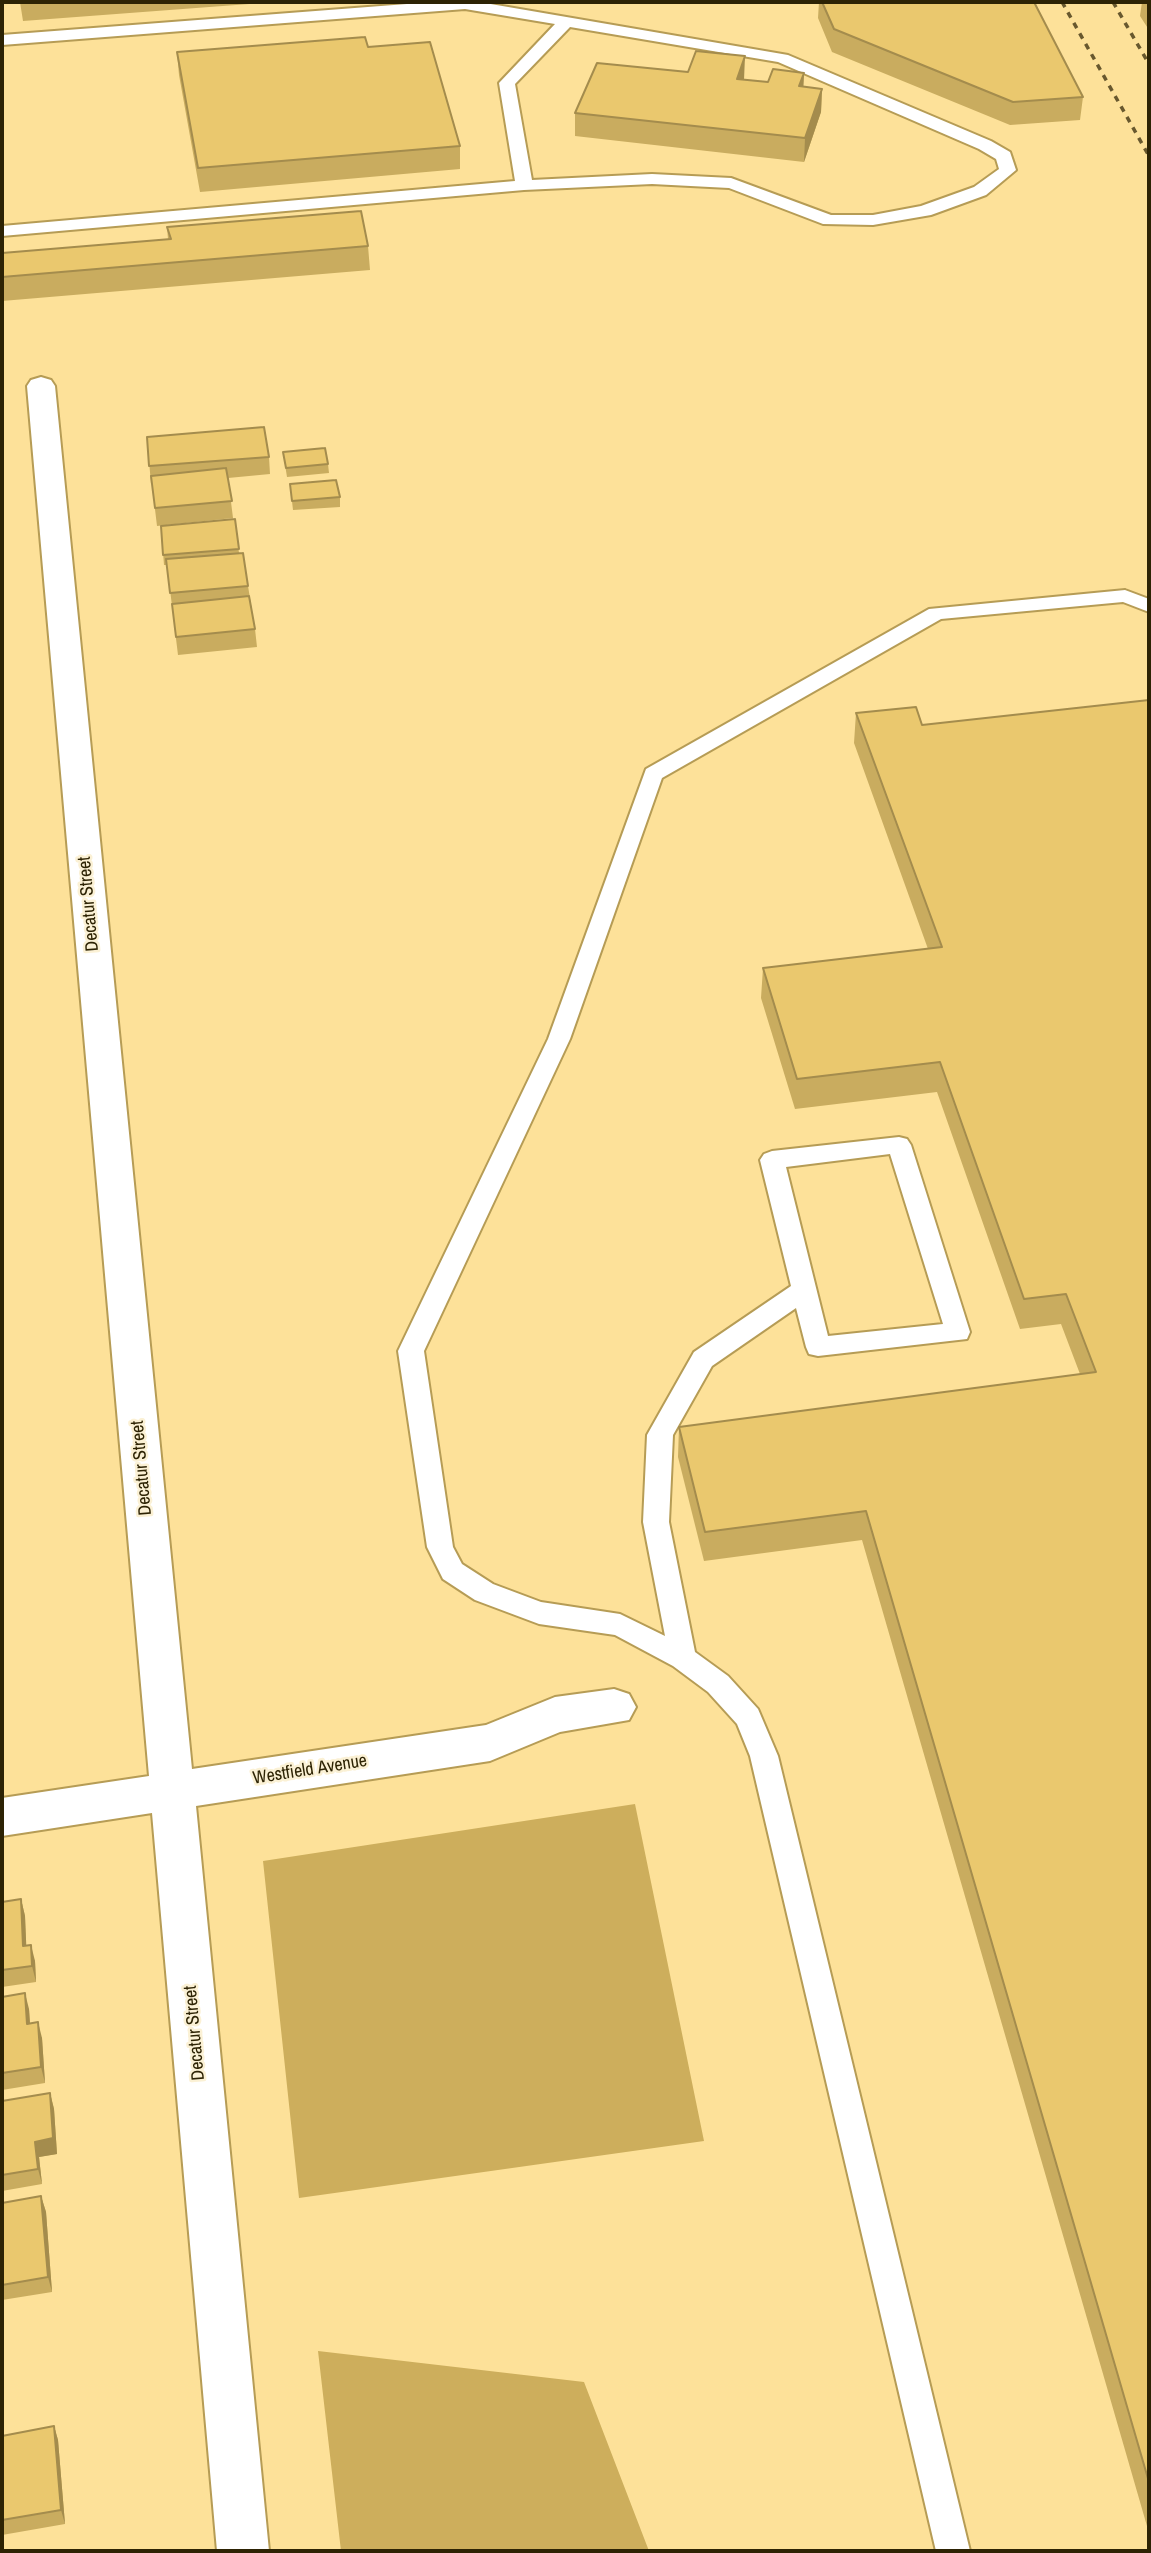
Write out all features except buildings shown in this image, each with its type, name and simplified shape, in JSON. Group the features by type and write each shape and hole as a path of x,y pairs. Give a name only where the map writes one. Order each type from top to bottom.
{"street":[{"name":"Decatur Street","path":"41,386 243,2551"},
{"name":"Westfield Avenue","path":"2,1817 490,1743 555,1715 614,1707"}],"lane":[{"path":"2,40 465,4 782,58 985,145 1004,156 1008,170 980,191 925,211 873,220 829,220 731,183 652,179 524,185 2,231"},
{"path":"524,185 507,82 567,21"},
{"path":"953,2551 764,1756 748,1717 718,1684 683,1658 620,1625 539,1613 484,1592 452,1571 440,1547 411,1352 559,1039 653,774 936,613 1125,596 1149,606"},
{"path":"899,1145 958,1332 818,1347 805,1289 772,1160 899,1145"},
{"path":"683,1658 656,1522 660,1435 703,1359 805,1289"}],"shaded area":[{"path":"635,1804 704,2141 299,2198 263,1861"},
{"path":"318,2351 584,2382 649,2551 341,2551"}],"railway":[{"path":"1062,2 1149,156"},
{"path":"1113,2 1149,64"}]}
